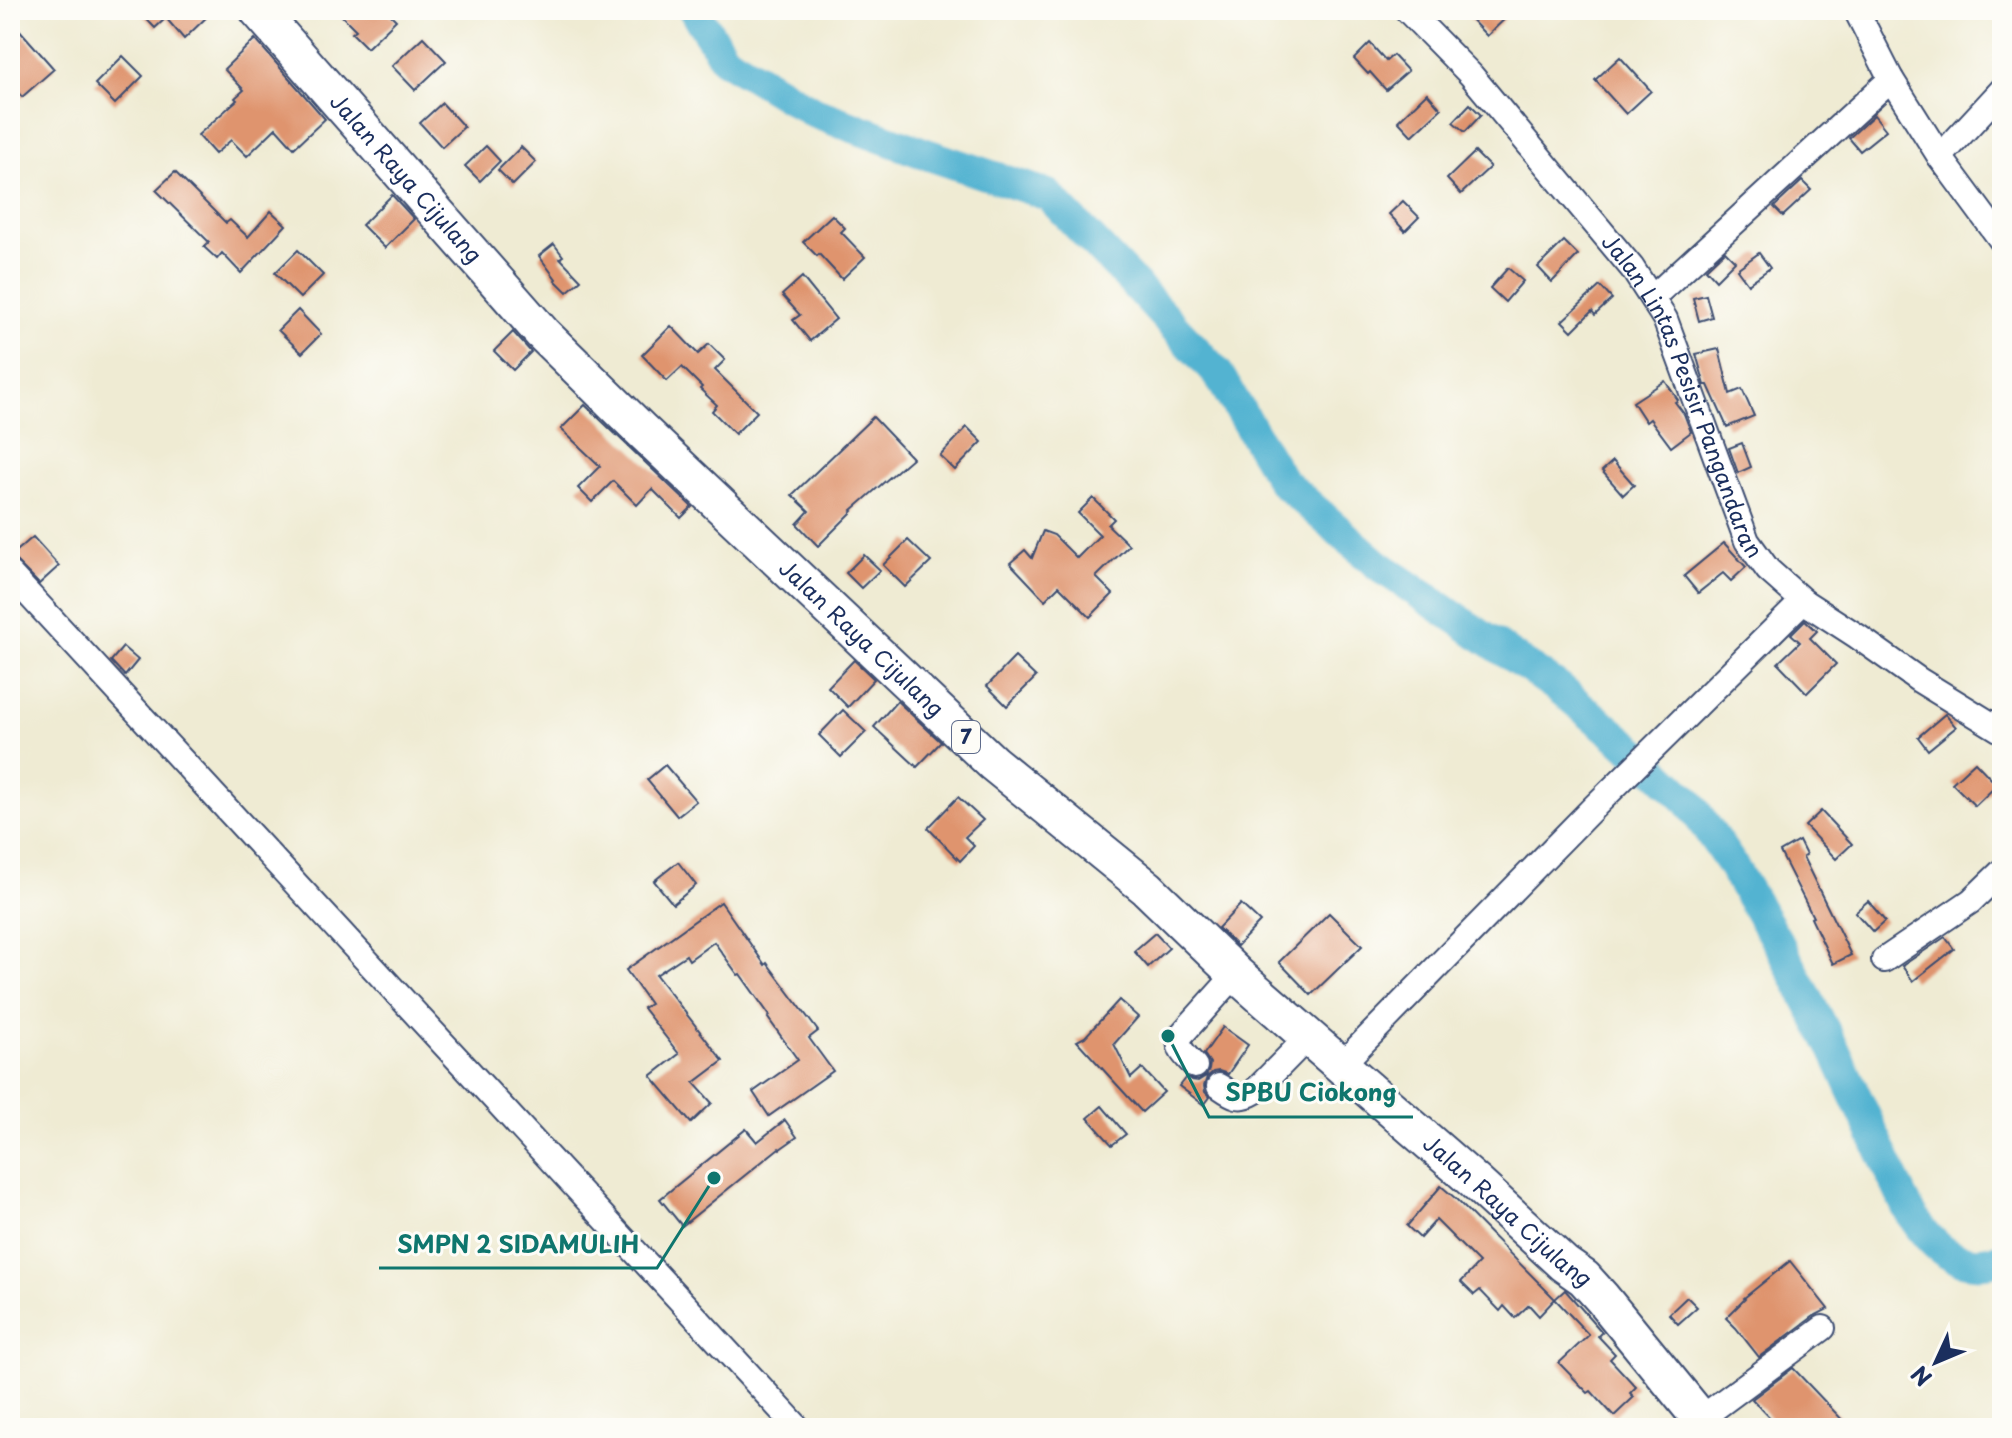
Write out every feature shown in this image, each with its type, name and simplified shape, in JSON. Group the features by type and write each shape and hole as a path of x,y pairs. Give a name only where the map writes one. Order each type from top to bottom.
{"highway":[{"name":"Jalan Raya Cijulang","path":"258,10 563,354 993,763 1147,888 1307,1038 1475,1182 1564,1264 1584,1278 1704,1423"}],"street":[{"name":"Jalan Lintas Pesisir Pangandaran","path":"1407,10 1471,75 1632,268 1652,298 1665,319 1747,541 1768,570 1803,601 1919,680 2002,731"},
{"path":"1856,10 1891,79 1940,157 2002,241"},
{"path":"1652,298 1891,79"},
{"path":"1940,157 2002,90"},
{"path":"10,574 798,1428"},
{"path":"1341,1065 1593,808 1803,601"},
{"path":"1884,960 1971,901 2002,871"},
{"path":"1195,1066 1179,1046 1181,1035 1236,974"},
{"path":"1219,1086 1233,1097 1247,1096 1307,1038"},
{"path":"1704,1423 1823,1328"}],"building":[{"path":"138,10 214,10 184,39 166,18 155,28"},
{"path":"336,10 386,10 396,20 367,48 352,33 356,30"},
{"path":"1462,10 1514,10 1487,36"},
{"path":"10,19 54,69 22,97 10,83"},
{"path":"423,37 446,61 415,90 392,66"},
{"path":"255,39 325,119 294,148 276,128 247,156 231,140 215,154 198,135 244,90 224,69"},
{"path":"1370,43 1386,61 1393,55 1408,71 1386,90 1354,59"},
{"path":"123,56 143,76 115,104 95,84"},
{"path":"1620,57 1651,91 1626,114 1595,80"},
{"path":"1427,93 1441,109 1412,136 1398,121"},
{"path":"442,103 464,127 442,147 420,123"},
{"path":"1470,104 1481,115 1465,132 1453,122"},
{"path":"1874,115 1886,130 1860,151 1849,138"},
{"path":"486,146 500,161 480,181 465,166"},
{"path":"521,147 536,162 513,185 498,170"},
{"path":"1475,152 1490,167 1461,194 1447,179"},
{"path":"175,172 226,223 230,220 248,237 271,211 286,225 241,273 222,253 217,259 204,247 209,242 156,190"},
{"path":"1802,181 1811,190 1783,216 1774,207"},
{"path":"392,195 414,219 385,248 362,225"},
{"path":"1403,201 1419,217 1405,231 1389,214"},
{"path":"832,215 845,228 841,232 865,257 842,279 803,242"},
{"path":"1564,241 1578,255 1552,282 1538,267"},
{"path":"554,244 563,256 560,258 581,280 567,292 539,256"},
{"path":"298,250 323,275 300,298 275,273"},
{"path":"1725,251 1735,261 1716,280 1706,269"},
{"path":"1759,253 1770,268 1748,284 1737,269"},
{"path":"1508,268 1523,281 1505,302 1490,288"},
{"path":"802,277 836,319 810,341 793,320 800,315 782,295"},
{"path":"1600,286 1612,299 1595,315 1592,311 1572,331 1562,321"},
{"path":"1706,295 1712,317 1699,321 1693,298"},
{"path":"298,310 321,334 302,353 278,330"},
{"path":"671,326 698,354 709,344 725,360 715,370 757,412 735,434 712,411 717,405 682,367 667,381 642,355"},
{"path":"513,332 531,352 513,370 494,351"},
{"path":"1719,349 1730,394 1742,389 1754,416 1727,427 1708,385 1705,385 1696,354"},
{"path":"1665,381 1678,400 1675,402 1691,432 1671,447 1650,419 1646,422 1633,402"},
{"path":"585,405 692,507 681,518 652,489 637,505 613,481 592,502 578,488 600,466 561,429"},
{"path":"873,417 912,458 852,510 818,546 797,524 809,511 792,495"},
{"path":"967,427 982,442 955,470 940,456"},
{"path":"1742,443 1751,467 1738,473 1729,448"},
{"path":"1613,461 1634,485 1623,495 1602,471"},
{"path":"1093,498 1114,519 1108,525 1129,545 1096,577 1113,594 1090,617 1059,586 1045,600 1010,563 1025,550 1032,558 1043,531 1054,535 1077,558 1100,535 1078,513"},
{"path":"33,537 59,566 39,584 11,556"},
{"path":"908,540 931,562 905,587 883,565"},
{"path":"1724,543 1746,567 1731,581 1723,573 1698,593 1684,576"},
{"path":"864,555 880,570 861,588 846,573"},
{"path":"1805,620 1817,631 1810,638 1836,664 1807,693 1778,663 1800,642 1791,634"},
{"path":"123,647 138,660 125,676 111,661"},
{"path":"1015,657 1036,677 1007,706 987,686"},
{"path":"854,660 874,679 848,707 828,687"},
{"path":"897,701 941,742 917,767 874,727"},
{"path":"843,710 866,732 841,757 819,735"},
{"path":"1945,714 1956,727 1928,750 1918,737"},
{"path":"1975,762 1997,785 1975,806 1952,783"},
{"path":"665,765 696,801 677,816 647,780"},
{"path":"958,797 983,820 965,837 974,846 960,861 928,828"},
{"path":"1821,811 1852,844 1836,859 1805,826"},
{"path":"1799,841 1806,855 1803,857 1851,955 1833,964 1780,852"},
{"path":"678,862 696,885 673,904 654,881"},
{"path":"1868,901 1885,921 1873,932 1855,912"},
{"path":"721,902 765,965 767,963 818,1031 809,1038 833,1071 769,1116 753,1092 798,1060 768,1018 770,1016 714,942 689,960 686,955 656,975 723,1061 694,1083 712,1103 691,1123 651,1076 679,1054 643,1008 650,1004 626,970"},
{"path":"1241,904 1260,922 1237,946 1218,928"},
{"path":"1329,913 1362,946 1311,995 1279,962"},
{"path":"1155,933 1169,948 1148,967 1134,951"},
{"path":"1945,937 1954,949 1913,981 1902,966"},
{"path":"1119,1000 1138,1017 1114,1044 1131,1078 1142,1068 1164,1092 1142,1112 1077,1041 1085,1037"},
{"path":"1223,1027 1248,1045 1228,1074 1219,1071 1207,1077 1204,1086 1210,1097 1204,1105 1179,1086 1186,1077 1198,1081 1206,1076 1210,1063 1204,1054"},
{"path":"1102,1106 1126,1134 1112,1145 1088,1118"},
{"path":"785,1120 797,1137 682,1226 660,1199 746,1129 757,1142"},
{"path":"1441,1186 1555,1299 1539,1316 1529,1305 1515,1318 1504,1306 1500,1311 1480,1290 1474,1295 1461,1282 1479,1263 1436,1220 1420,1238 1407,1226"},
{"path":"1790,1261 1828,1309 1759,1357 1726,1318 1744,1298"},
{"path":"1565,1290 1602,1332 1598,1336 1615,1354 1610,1359 1636,1387 1630,1393 1634,1397 1614,1416 1559,1363 1589,1335 1555,1299"},
{"path":"1687,1297 1697,1307 1678,1324 1669,1314"},
{"path":"1793,1368 1850,1428 1780,1428 1752,1399"}],"waterway":[{"path":"694,10 724,58 815,113 1048,195 1218,374 1282,481 1378,565 1560,689 1642,757 1689,802 1730,862 1781,948 1834,1049 1915,1220 1934,1243 1957,1258 1971,1262 2002,1258"}],"place":[{"name":"SPBU Ciokong","path":"1168,1036"},
{"name":"SMPN 2 SIDAMULIH","path":"714,1178"}]}
